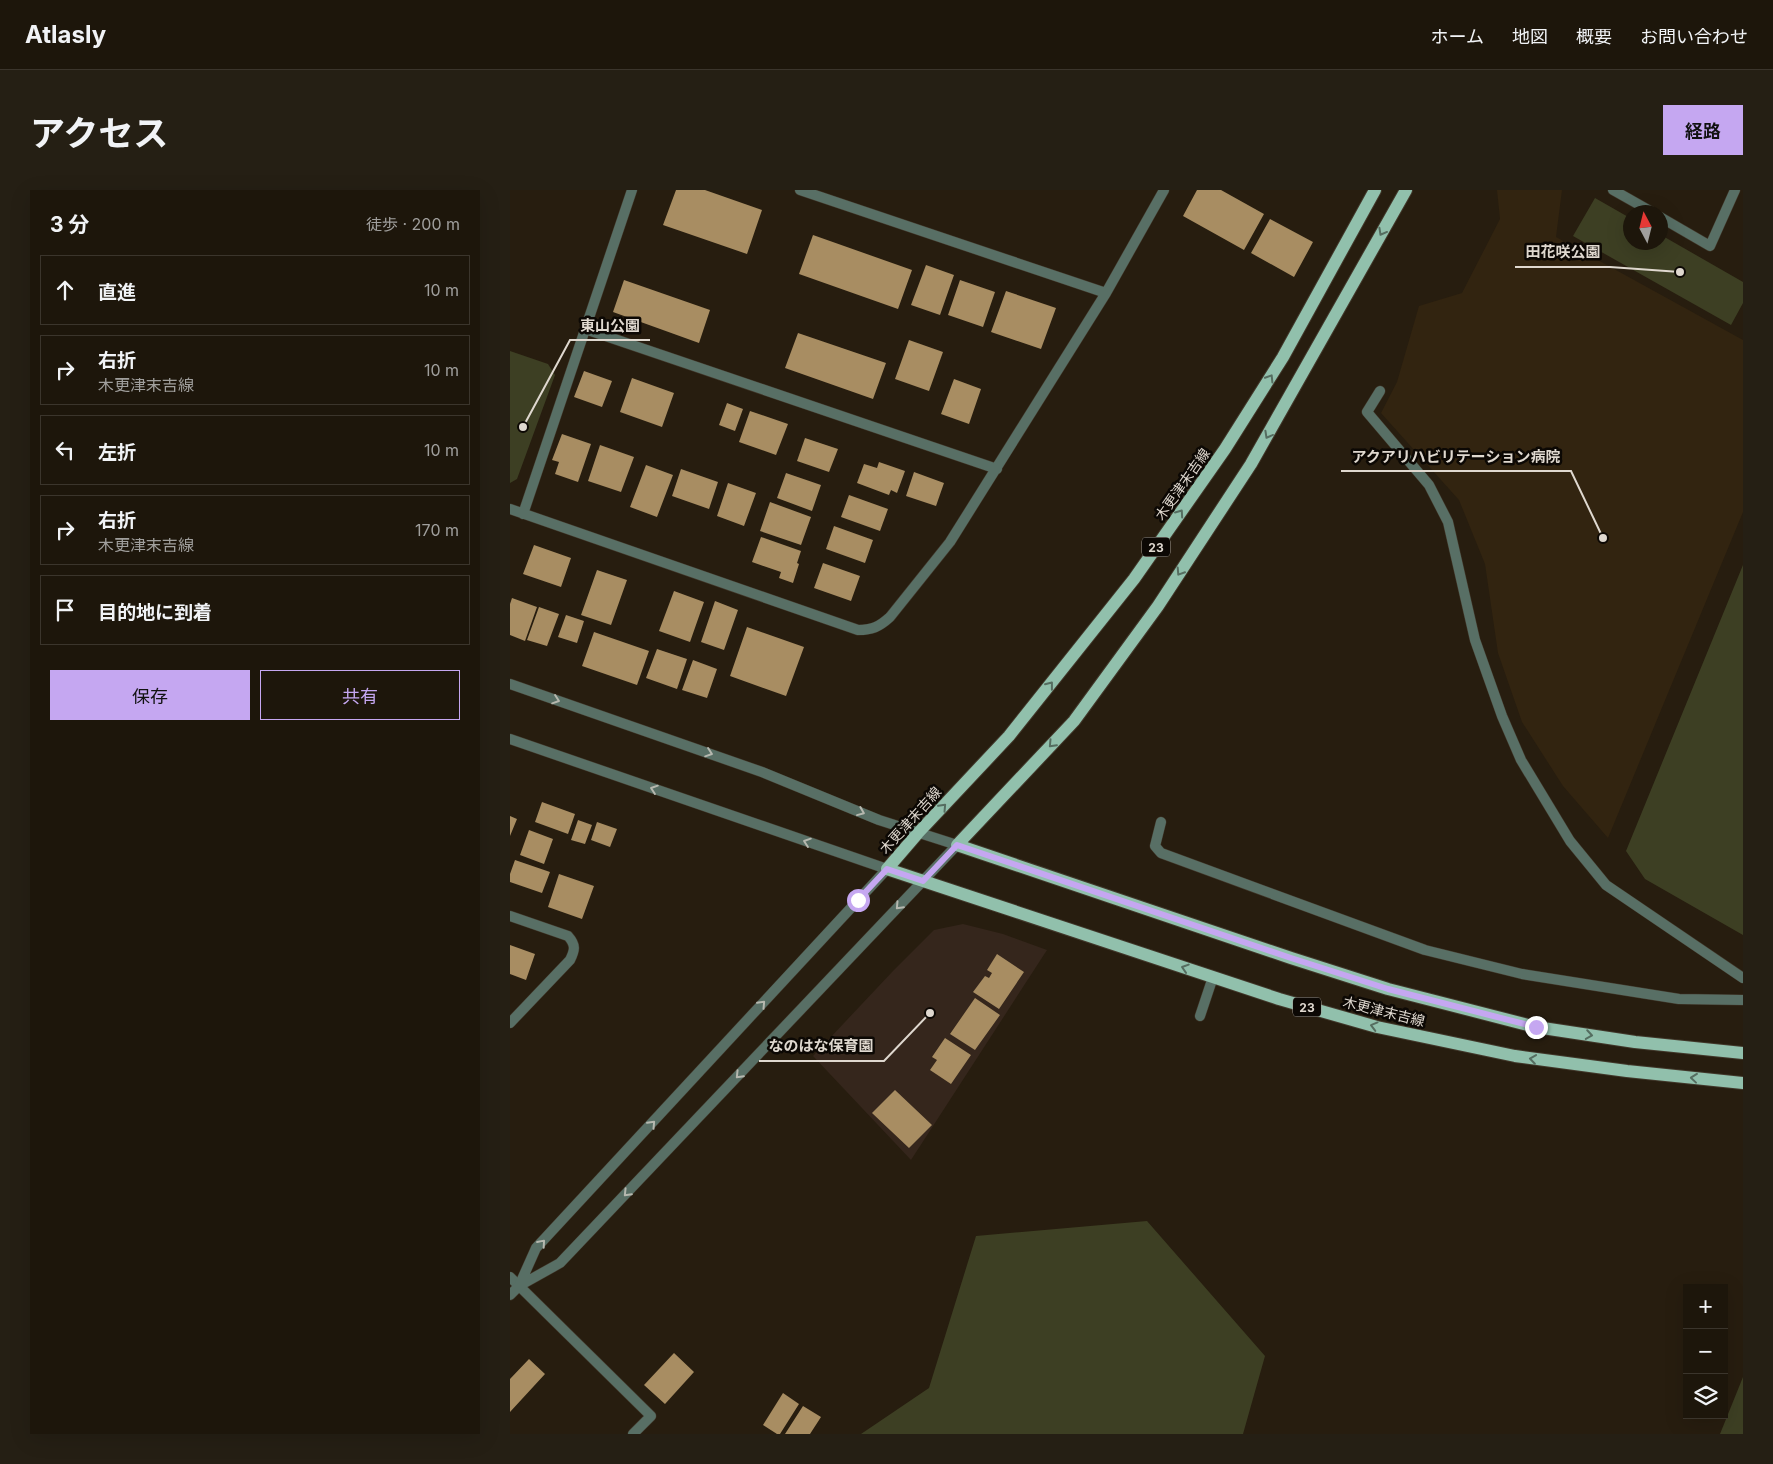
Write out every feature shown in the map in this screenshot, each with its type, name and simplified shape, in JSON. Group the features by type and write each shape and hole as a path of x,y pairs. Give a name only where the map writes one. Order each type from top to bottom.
{"main road":[{"name":"木更津末吉線","path":"1375,190 1283,357 1225,449 1134,578 1009,736 918,832 887,869 1279,999 1377,1027 1515,1056 1627,1071 1743,1083"},
{"name":"23","path":"957,845 1074,721 1158,606 1251,464 1406,190"},
{"name":"木更津末吉線","path":"957,845 1388,989 1536,1027 1635,1042 1743,1053"}],"street":[{"path":"523,514 632,190"},
{"path":"800,190 1106,293"},
{"path":"510,509 858,630 871,630 881,626 890,618 950,542 1106,293 1164,190"},
{"path":"1613,190 1640,205"},
{"path":"1668,222 1710,246 1735,190"},
{"path":"585,329 997,469"},
{"path":"1380,391 1367,412 1429,485 1448,522 1475,640 1502,716 1521,760 1570,841 1606,885 1743,978"},
{"path":"510,684 762,772 879,820 957,845 560,1264 519,1286 510,1295"},
{"path":"510,739 887,869 536,1248 519,1286"},
{"path":"1161,822 1155,846 1161,853 1425,950 1532,976 1679,998 1743,1000"},
{"path":"510,916 568,936 574,943 574,951 570,960 510,1022"},
{"path":"1200,1016 1213,977"},
{"path":"510,1277 651,1416 633,1434"}],"shaded area":[{"path":"1497,190 1562,190 1556,237 1743,340 1743,512 1608,838 1563,786 1522,722 1498,653 1485,564 1459,500 1381,413 1397,382 1419,306 1462,293 1500,219"},
{"path":"963,924 1003,934 1047,950 911,1160 813,1056 934,930"}],"green space":[{"path":"1595,198 1623,214 1623,250 1668,250 1668,239 1743,282 1743,303 1731,325 1573,236"},
{"path":"510,351 548,364 555,375 517,479 510,483"},
{"path":"1743,565 1743,935 1645,879 1626,851"},
{"path":"1147,1221 1265,1356 1243,1434 861,1434 929,1388 976,1236"},
{"path":"1743,1377 1743,1434 1720,1434 1726,1419 1728,1419 1728,1414"}],"building":[{"path":"676,190 705,190 762,210 747,254 663,225"},
{"path":"1197,190 1221,190 1264,214 1244,250 1183,216"},
{"path":"1270,219 1313,242 1294,277 1251,253"},
{"path":"813,235 912,270 898,309 799,274"},
{"path":"926,265 954,275 940,315 911,305"},
{"path":"624,280 710,310 699,343 613,312"},
{"path":"960,280 995,292 983,327 948,315"},
{"path":"1006,291 1056,308 1041,349 991,332"},
{"path":"798,333 886,363 873,399 785,368"},
{"path":"909,340 943,352 929,391 895,379"},
{"path":"584,371 612,381 602,407 574,397"},
{"path":"632,378 674,393 662,427 620,412"},
{"path":"954,379 981,389 969,424 941,414"},
{"path":"727,403 743,409 735,431 719,425"},
{"path":"750,411 788,424 776,455 739,442"},
{"path":"562,434 591,444 578,482 555,474 559,462 552,460"},
{"path":"805,438 838,449 829,472 797,461"},
{"path":"600,445 634,457 621,492 588,481"},
{"path":"879,462 905,471 897,493 891,490 889,495 857,483 864,464 877,468"},
{"path":"646,465 673,475 657,517 630,507"},
{"path":"681,469 718,482 709,509 672,496"},
{"path":"914,472 944,483 936,506 906,496"},
{"path":"786,473 821,485 812,511 777,498"},
{"path":"728,483 756,493 744,526 717,516"},
{"path":"849,495 888,509 880,531 841,517"},
{"path":"770,502 811,517 801,545 760,531"},
{"path":"834,526 873,540 865,563 826,549"},
{"path":"761,537 801,551 793,583 779,578 781,572 752,562"},
{"path":"534,545 571,558 561,587 523,574"},
{"path":"823,563 860,576 851,601 814,588"},
{"path":"597,570 627,580 611,625 581,615"},
{"path":"674,591 704,602 690,642 659,631"},
{"path":"512,598 537,607 525,641 510,635 510,604"},
{"path":"715,601 738,610 724,650 701,642"},
{"path":"539,607 559,614 547,646 527,640"},
{"path":"566,615 584,621 577,643 558,637"},
{"path":"747,627 804,647 786,696 730,676"},
{"path":"594,632 649,651 637,685 582,666"},
{"path":"657,649 687,659 677,689 646,678"},
{"path":"693,660 717,669 707,698 682,690"},
{"path":"542,802 575,814 568,834 535,822"},
{"path":"510,816 517,819 510,836"},
{"path":"578,820 592,825 585,844 571,840"},
{"path":"597,822 617,829 610,847 591,840"},
{"path":"529,830 553,839 544,864 520,855"},
{"path":"515,860 550,872 542,893 510,882 510,874"},
{"path":"559,874 594,886 582,919 548,907"},
{"path":"510,945 535,954 526,980 510,974"},
{"path":"997,954 1024,972 999,1009 973,992 985,976 989,978 992,973 987,970"},
{"path":"975,998 1000,1015 975,1050 950,1034"},
{"path":"945,1038 971,1055 951,1084 930,1070 937,1060 932,1057"},
{"path":"895,1090 932,1125 909,1148 872,1113"},
{"path":"674,1353 694,1372 665,1404 644,1385"},
{"path":"529,1359 545,1374 510,1412 510,1379"},
{"path":"783,1393 799,1404 780,1434 777,1434 763,1425"},
{"path":"803,1406 821,1417 810,1434 785,1434"}],"place":[{"name":"田花咲公園","path":"1680,272"},
{"name":"東山公園","path":"523,427"},
{"name":"アクアリハビリテーション病院","path":"1603,538"},
{"name":"なのはな保育園","path":"930,1013"}],"route":[{"path":"858,900 887,869 923,881 957,845 1388,989 1536,1027"}]}
